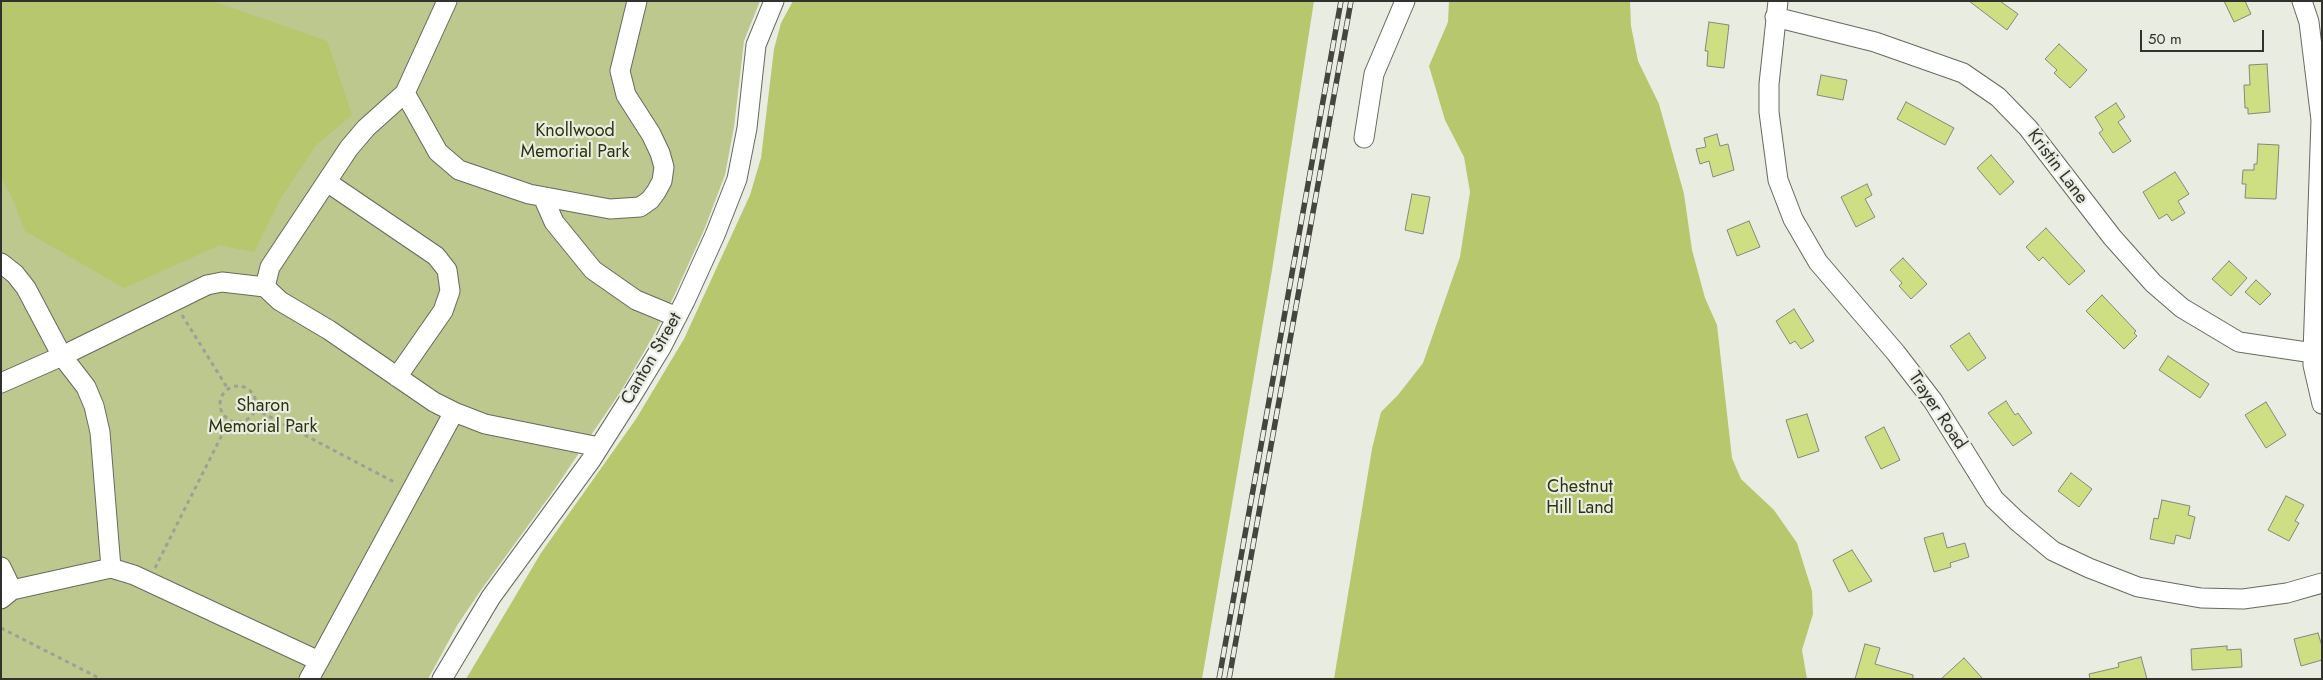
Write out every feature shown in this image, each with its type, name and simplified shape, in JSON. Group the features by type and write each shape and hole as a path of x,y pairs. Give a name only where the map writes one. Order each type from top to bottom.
{"street":[{"path":"265,287 270,267 350,148 366,128 405,93 447,1"},
{"path":"405,93 427,136 448,162 459,170 528,194 610,209 640,207 650,200 662,181 664,167 651,134 626,95 620,71 637,1"},
{"name":"Canton Street","path":"442,679 491,597 599,447 641,380 677,317 716,235 737,179 746,138 756,45 774,1"},
{"path":"1364,138 1374,74 1405,1"},
{"path":"2302,1 2309,22 2321,120 2319,258 2313,352 2322,404"},
{"name":"Kristin Lane","path":"1776,9 1963,73 1998,97 2028,128 2112,237 2153,284 2182,308 2239,342 2313,352"},
{"name":"Trayer Road","path":"1776,9 1769,84 1769,112 1778,180 1793,219 1818,262 1896,353 1933,401 1994,499 2017,521 2053,550 2138,587 2200,598 2243,599 2287,593 2322,583"},
{"path":"327,182 436,256 447,270 450,290 443,311 397,377"},
{"path":"543,197 558,228 593,270 636,300 677,317"},
{"path":"1,263 15,274 26,288 62,356 86,387 94,406 100,432 111,568"},
{"path":"1,384 207,285 222,282 265,287 280,301 328,330 434,402 454,412 485,424 599,447"},
{"path":"309,679 454,412"},
{"path":"1,567 6,594 111,568 148,582 319,661"}],"path":[{"path":"174,302 228,389"},
{"path":"239,386 249,390 255,399 255,409 252,416 243,422 229,421 222,414 219,406 221,396 228,389 239,386"},
{"path":"255,409 411,491"},
{"path":"148,582 229,421"},
{"path":"1,628 101,679"}],"green space":[{"name":"Sharon Memorial Park","path":"1,1 760,1 744,41 734,127 725,175 704,230 674,296 621,391 554,490 458,624 428,679 1,679"},
{"path":"1,1 212,1 327,41 352,115 316,145 281,198 254,252 220,245 124,288 25,231 12,197 1,178"},
{"path":"793,1 1314,1 1272,270 1202,679 466,679 541,553 636,419 684,339 750,195 761,158 774,49 781,23"},
{"name":"Chestnut Hill Land","path":"1449,1 1630,1 1631,26 1638,61 1659,104 1684,194 1692,250 1705,298 1717,325 1732,458 1741,479 1774,510 1797,543 1812,591 1813,614 1802,650 1807,679 1334,679 1372,449 1381,412 1398,395 1423,363 1460,257 1470,192 1464,157 1445,120 1429,66 1448,22"}],"building":[{"path":"1969,1 2000,1 2018,14 2007,30"},
{"path":"2224,1 2245,1 2251,14 2234,22"},
{"path":"1709,22 1729,25 1724,68 1707,66 1708,51 1705,51"},
{"path":"2059,44 2087,70 2070,88 2054,73 2057,70 2045,59"},
{"path":"2267,64 2270,112 2248,114 2248,108 2245,108 2244,85 2250,85 2249,65"},
{"path":"1821,75 1847,80 1843,100 1817,95"},
{"path":"1906,102 1954,128 1945,145 1897,119"},
{"path":"2116,103 2125,117 2118,122 2131,141 2113,153 2099,133 2103,130 2095,117"},
{"path":"1717,134 1720,146 1728,144 1734,170 1713,177 1709,161 1700,164 1696,149 1706,147 1704,138"},
{"path":"2258,144 2279,145 2276,199 2245,198 2246,184 2242,184 2243,170 2254,170 2254,164 2257,164"},
{"path":"1991,155 2014,182 2000,195 1977,168"},
{"path":"2175,172 2189,194 2178,201 2185,213 2172,221 2167,214 2159,219 2143,192"},
{"path":"1867,184 1872,195 1865,199 1875,217 1856,227 1841,197"},
{"path":"1412,194 1430,197 1423,234 1405,230"},
{"path":"1749,221 1760,247 1737,256 1727,230"},
{"path":"2046,228 2085,271 2069,285 2043,257 2039,261 2026,247"},
{"path":"1903,258 1927,284 1911,299 1899,286 1902,283 1890,270"},
{"path":"2229,261 2247,278 2231,296 2212,279"},
{"path":"2256,280 2271,294 2260,305 2245,292"},
{"path":"2102,295 2136,331 2134,333 2137,336 2124,349 2086,311"},
{"path":"1794,309 1814,341 1801,349 1795,341 1790,344 1776,321"},
{"path":"1969,333 1986,358 1968,371 1950,346"},
{"path":"2168,356 2209,384 2200,398 2159,370"},
{"path":"2006,401 2015,415 2018,413 2032,433 2013,446 1988,413"},
{"path":"2266,402 2286,435 2266,448 2245,415"},
{"path":"1807,414 1819,451 1798,458 1786,420"},
{"path":"1884,427 1900,460 1881,469 1865,437"},
{"path":"2071,473 2092,489 2079,507 2058,491"},
{"path":"2286,496 2304,505 2295,521 2299,523 2289,541 2268,530"},
{"path":"2162,500 2190,506 2188,515 2195,517 2190,539 2176,535 2174,544 2150,539 2154,518 2158,519"},
{"path":"1943,533 1947,548 1965,543 1969,557 1950,563 1951,567 1934,572 1924,538"},
{"path":"1852,550 1872,581 1849,592 1833,560"},
{"path":"2318,633 2322,646 2322,660 2301,666 2294,639"},
{"path":"1865,644 1880,648 1875,664 1913,675 1913,679 1855,679"},
{"path":"2227,646 2227,650 2241,649 2242,667 2192,670 2191,649"},
{"path":"2141,657 2147,679 2090,679 2089,674 2119,667 2118,663"},
{"path":"1964,658 1983,679 1941,679"}],"railway":[{"path":"1219,679 1341,1"},
{"path":"1229,679 1351,1"}],"park label":[{"name":"Knollwood Memorial Park","path":"575,142"}]}
